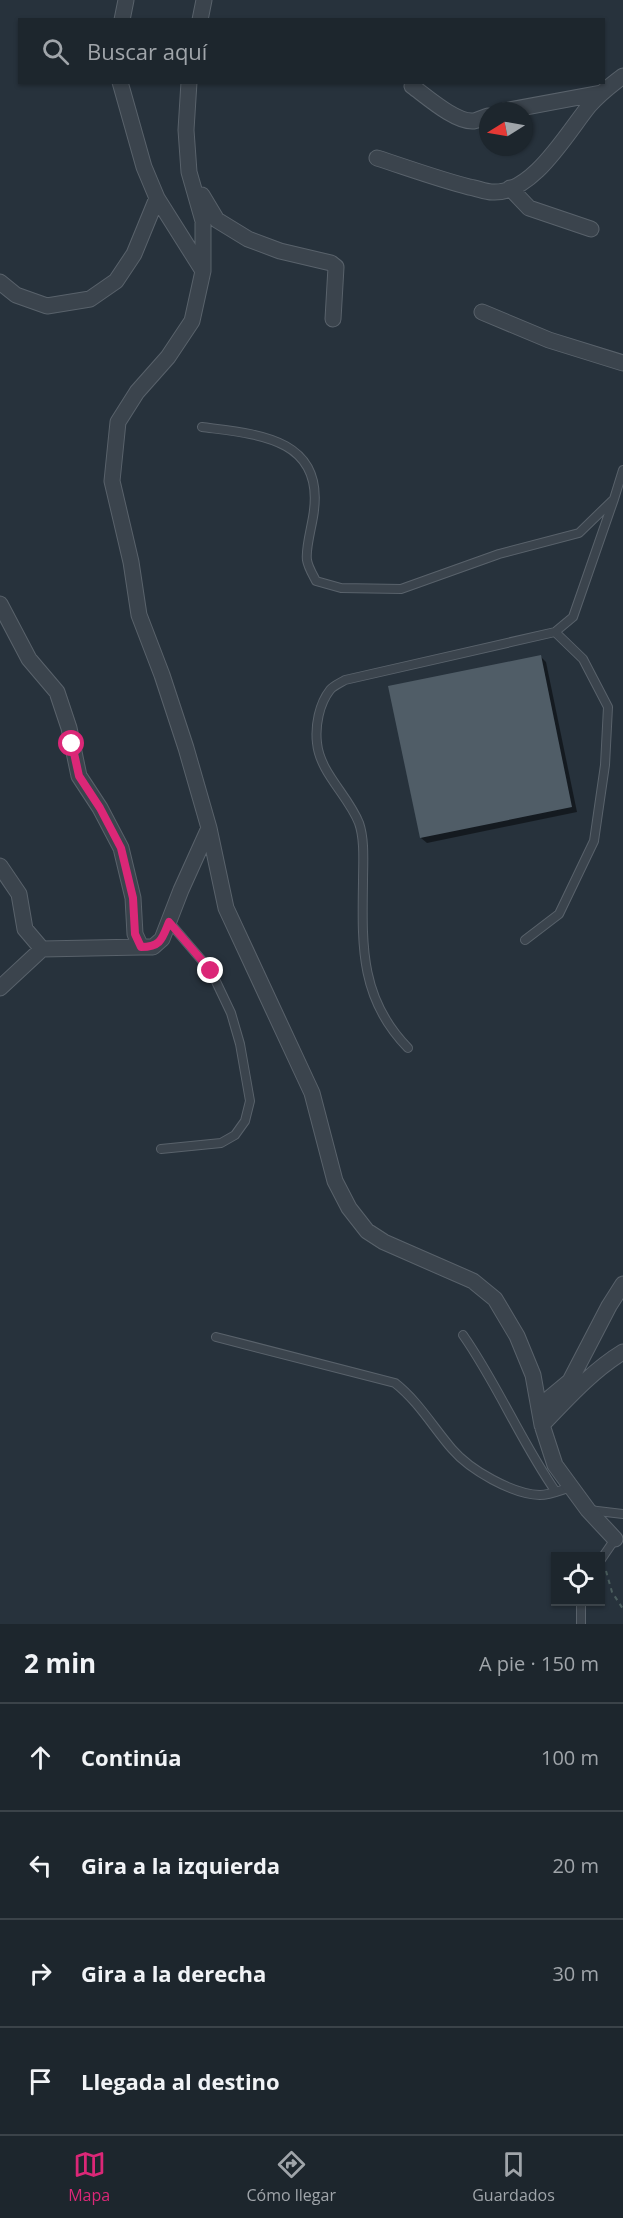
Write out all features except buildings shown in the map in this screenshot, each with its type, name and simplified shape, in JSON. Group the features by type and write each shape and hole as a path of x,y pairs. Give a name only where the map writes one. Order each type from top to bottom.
{"street":[{"path":"122,18 126,0"},
{"path":"200,18 204,0"},
{"path":"377,158 449,182 493,192 510,188 526,180 558,149 589,106 623,76"},
{"path":"121,84 144,167 157,198 203,271"},
{"path":"189,84 186,130 189,172 203,221 203,271 192,321 168,357 137,392 118,422 112,481 131,562 139,615 162,675 209,828 226,908 312,1094 335,1181 348,1208 367,1231 384,1242 473,1281 495,1299 517,1336 533,1375 542,1425 563,1490 588,1510 615,1539"},
{"path":"412,86 461,118 473,121 479,119"},
{"path":"533,106 602,93"},
{"path":"189,172 217,220 260,244 331,263 336,267 333,319"},
{"path":"510,188 529,208 591,229"},
{"path":"0,282 16,295 47,306 90,299 116,281 134,254 157,198"},
{"path":"482,312 549,340 623,363"},
{"path":"0,604 28,659 57,692 69,728 79,776 100,808 121,848 133,898 135,934 141,947"},
{"path":"0,988 42,949 153,947 162,939 209,828"},
{"path":"0,866 19,894 26,929 42,949"},
{"path":"540,1406 570,1381 623,1284"},
{"path":"542,1425 601,1368 623,1352"}],"lane":[{"path":"202,427 264,436 299,454 313,474 315,507 306,559 316,582 341,588 401,589 499,554 579,533 614,499"},
{"path":"408,1048 384,1018 370,989 364,947 360,825 348,800 327,772 316,743 319,711 330,690 345,680 555,632 573,617 623,470"},
{"path":"525,940 559,914 594,841 605,765 608,707 583,659 555,632"},
{"path":"161,1149 221,1143 236,1136 245,1121 250,1101 242,1055 231,1013 211,971 169,922"},
{"path":"463,1335 479,1357 539,1467 563,1490"},
{"path":"216,1337 395,1383 408,1393 454,1452 484,1474 515,1490 540,1495 563,1490"},
{"path":"588,1510 623,1514"},
{"path":"605,1554 615,1539"},
{"path":"581,1606 581,1624"}],"path":[{"path":"605,1569 612,1592 623,1609"}],"route":[{"path":"72,744 79,776 100,808 121,848 133,898 135,934 141,947 153,947 162,939 169,922 211,971"}]}
